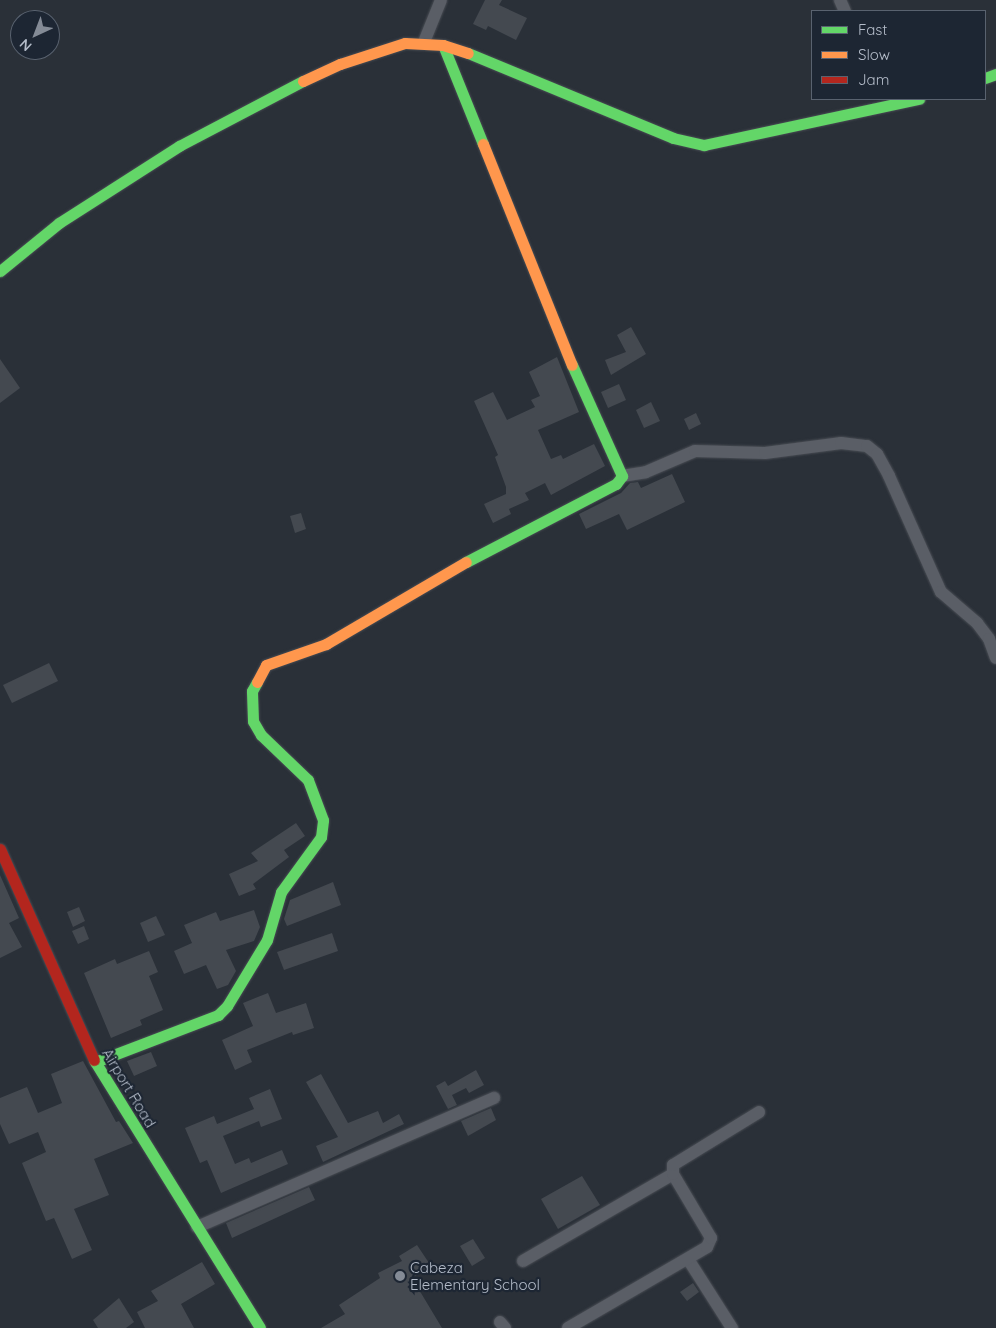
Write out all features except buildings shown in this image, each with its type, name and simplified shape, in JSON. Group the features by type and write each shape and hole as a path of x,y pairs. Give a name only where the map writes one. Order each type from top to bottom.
{"street":[{"path":"424,42 441,0"},
{"path":"0,271 59,223 179,146 256,103 348,61 405,43 424,42 443,45 689,143 716,143 885,103 911,100"},
{"path":"443,45 593,418 622,476"},
{"path":"95,1062 218,1015 227,1006 267,940 281,892 321,837 323,820 308,780 261,735 254,721 252,691 266,665 279,658 326,644 492,547 616,484 622,476 646,472 695,451 765,453 841,443 867,446 877,454 889,476 941,592 977,622 989,639 996,658"},
{"name":"Airport Road","path":"0,849 95,1062 260,1328"},
{"path":"197,1227 494,1098"},
{"path":"523,1261 673,1174 677,1161 759,1112"},
{"path":"568,1328 707,1247 712,1238 673,1174"},
{"path":"688,1259 732,1328"}],"traffic: fast":[{"path":"443,45 483,144"},
{"path":"468,53 673,138 704,145 914,100"},
{"path":"986,78 996,74"},
{"path":"0,271 59,223 179,146 303,81"},
{"path":"466,562 616,484 622,476 572,365"},
{"path":"95,1062 218,1015 227,1006 267,940 281,892 321,837 323,820 308,780 261,735 253,721 252,691 257,682"},
{"path":"94,1060 260,1328"}],"traffic: slow":[{"path":"303,81 340,64 405,43 443,45 468,53"},
{"path":"483,144 572,365"},
{"path":"257,682 266,665 326,644 466,562"}],"traffic: jam":[{"path":"0,849 94,1060"}],"place":[{"name":"Cabeza Elementary School","path":"400,1276"}]}
